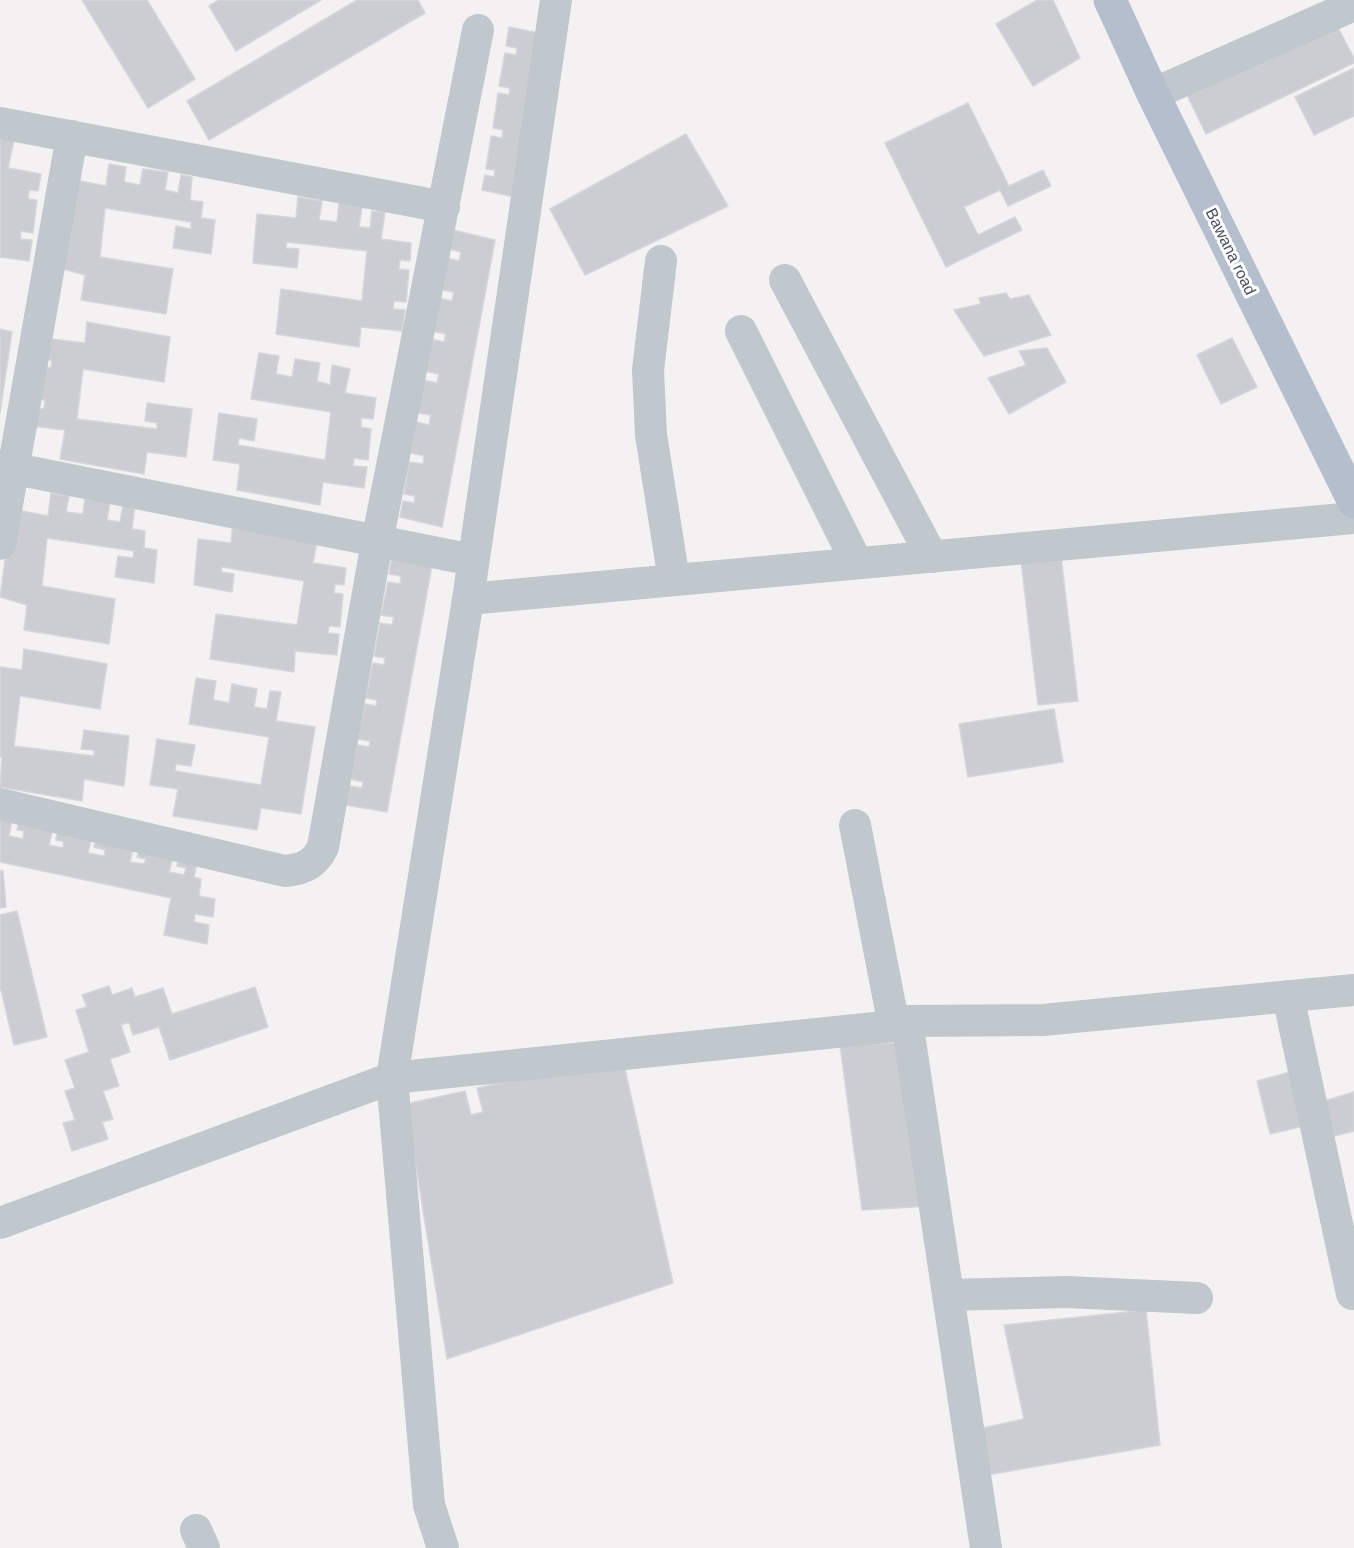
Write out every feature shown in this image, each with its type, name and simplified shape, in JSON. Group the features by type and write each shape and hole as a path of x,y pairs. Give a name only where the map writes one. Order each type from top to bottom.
{"main road":[{"name":"Bawana road","path":"1110,0 1152,94 1354,502"}],"street":[{"path":"442,1548 429,1505 392,1078 468,599 556,0"},
{"path":"1152,94 1354,5"},
{"path":"0,804 285,871 310,865 317,858 323,847 377,542 478,30"},
{"path":"0,123 444,207"},
{"path":"0,544 7,468 72,136"},
{"path":"661,261 648,370 651,435 674,580"},
{"path":"785,280 932,557"},
{"path":"741,331 857,563"},
{"path":"7,468 473,560"},
{"path":"468,599 1354,518"},
{"path":"855,825 901,1024 948,1295 986,1548"},
{"path":"0,1223 392,1078 901,1024 1043,1020 1354,990"},
{"path":"1288,996 1352,1294"},
{"path":"948,1295 1067,1292 1197,1298"}],"building":[{"path":"82,0 147,0 195,79 148,108"},
{"path":"219,0 321,0 236,51 209,6"},
{"path":"357,0 418,0 425,13 209,140 187,101"},
{"path":"1037,0 1053,0 1080,58 1033,86 996,24"},
{"path":"1333,18 1354,58 1354,63 1206,134 1184,89"},
{"path":"509,27 548,35 520,198 482,190 485,175 494,177 495,170 486,169 491,136 502,138 503,130 493,128 498,93 509,95 510,88 499,86 505,53 516,55 517,48 506,46"},
{"path":"1354,68 1354,116 1314,135 1295,97"},
{"path":"968,103 1009,186 1043,170 1051,186 1008,206 1000,190 964,207 978,235 1015,217 1022,230 946,267 885,143"},
{"path":"686,134 728,206 585,275 550,209"},
{"path":"0,137 14,140 8,168 41,174 38,191 29,190 28,199 37,200 33,233 21,231 20,239 32,240 29,261 0,257"},
{"path":"109,164 126,167 124,182 140,185 143,169 168,172 165,190 178,193 181,175 192,177 190,200 203,202 201,218 215,220 211,254 173,248 176,226 191,229 191,222 105,208 100,257 173,269 166,314 81,300 85,275 56,267 70,179 106,186"},
{"path":"298,197 322,201 319,220 337,222 339,203 362,206 359,227 370,228 372,211 385,212 381,239 411,243 410,261 400,260 399,269 409,270 406,302 394,301 393,309 405,310 402,331 361,327 359,347 276,334 281,289 362,301 367,251 287,242 286,248 299,249 297,268 253,263 257,214 296,218"},
{"path":"453,230 495,240 442,527 400,517 403,501 414,503 415,496 404,494 409,462 423,464 424,456 411,453 416,422 429,425 431,415 418,413 423,380 437,383 439,374 425,371 431,339 444,342 446,334 432,331 439,298 452,301 454,292 441,290 447,258 459,261 461,252 449,249"},
{"path":"1006,293 1010,299 1029,295 1051,335 984,356 954,310 981,304 979,298"},
{"path":"87,322 170,337 164,382 83,369 77,419 157,429 157,423 145,421 147,403 192,409 186,457 147,452 144,474 60,459 65,430 32,426 35,408 44,409 45,400 36,399 39,366 51,368 52,360 40,359 43,338 85,343"},
{"path":"0,329 12,332 0,413"},
{"path":"1232,338 1257,387 1221,404 1197,355"},
{"path":"1047,348 1066,382 1009,414 988,378 1026,365 1019,351"},
{"path":"259,353 279,356 276,374 292,377 295,359 320,363 317,381 330,385 332,365 350,369 345,393 376,398 373,419 361,418 361,427 371,429 368,460 354,458 353,466 367,467 364,488 323,482 320,505 237,490 240,464 213,460 219,413 257,419 254,441 239,438 238,445 325,460 331,412 251,399"},
{"path":"51,493 69,496 66,512 83,514 85,499 110,502 107,520 120,522 123,504 135,506 132,529 145,531 144,548 157,550 154,583 115,577 118,556 133,558 134,551 47,538 42,586 115,599 109,644 24,630 27,605 0,597 12,509 48,516"},
{"path":"233,522 318,535 313,563 346,568 344,585 335,584 334,593 343,594 340,627 329,626 328,633 339,634 337,655 295,651 294,672 210,659 216,614 297,625 304,581 222,567 221,572 234,574 232,592 194,585 198,539 231,543"},
{"path":"1061,556 1078,701 1038,705 1021,561"},
{"path":"392,557 432,565 387,812 346,805 350,786 362,788 363,782 351,779 357,745 369,747 370,741 358,739 365,704 376,706 377,700 366,698 373,663 384,665 385,658 374,656 380,623 392,625 394,617 381,615 388,582 400,584 401,576 389,574"},
{"path":"24,649 107,664 100,709 20,696 14,746 94,756 94,750 81,749 84,730 129,736 124,786 84,779 82,801 0,787 2,757 0,757 0,667 22,670"},
{"path":"196,678 216,681 213,700 229,703 232,684 257,689 254,707 267,709 270,691 281,692 276,721 315,727 301,814 261,808 257,830 173,816 178,789 150,785 157,739 195,745 191,766 176,764 175,771 261,785 269,737 189,724"},
{"path":"1054,709 1063,762 968,777 959,724"},
{"path":"0,816 12,819 9,836 23,839 24,831 17,830 19,820 53,827 49,845 63,848 64,842 56,840 58,828 92,835 88,853 104,856 105,850 94,847 97,837 134,845 130,862 144,864 146,859 137,857 140,846 174,853 169,872 184,875 186,868 177,866 179,855 198,859 194,877 201,879 199,896 215,899 213,917 195,914 194,922 209,925 207,944 164,935 171,898 0,862"},
{"path":"0,871 3,871 6,907 0,908"},
{"path":"17,911 47,1037 14,1045 0,986 0,915"},
{"path":"109,986 112,995 132,988 135,997 163,988 172,1014 255,987 268,1027 170,1060 159,1027 133,1035 129,1022 121,1025 130,1052 110,1059 119,1086 103,1091 113,1119 102,1122 108,1139 72,1151 63,1123 75,1120 65,1091 75,1088 65,1060 89,1052 76,1010 87,1007 82,995"},
{"path":"907,1043 931,1206 862,1210 840,1045"},
{"path":"622,1056 673,1283 447,1359 406,1104 465,1091 471,1115 483,1112 477,1088"},
{"path":"1294,1071 1308,1125 1270,1134 1257,1081"},
{"path":"1354,1092 1354,1131 1331,1137 1321,1102"},
{"path":"1146,1310 1160,1445 987,1475 978,1429 1024,1419 1004,1325"}]}
